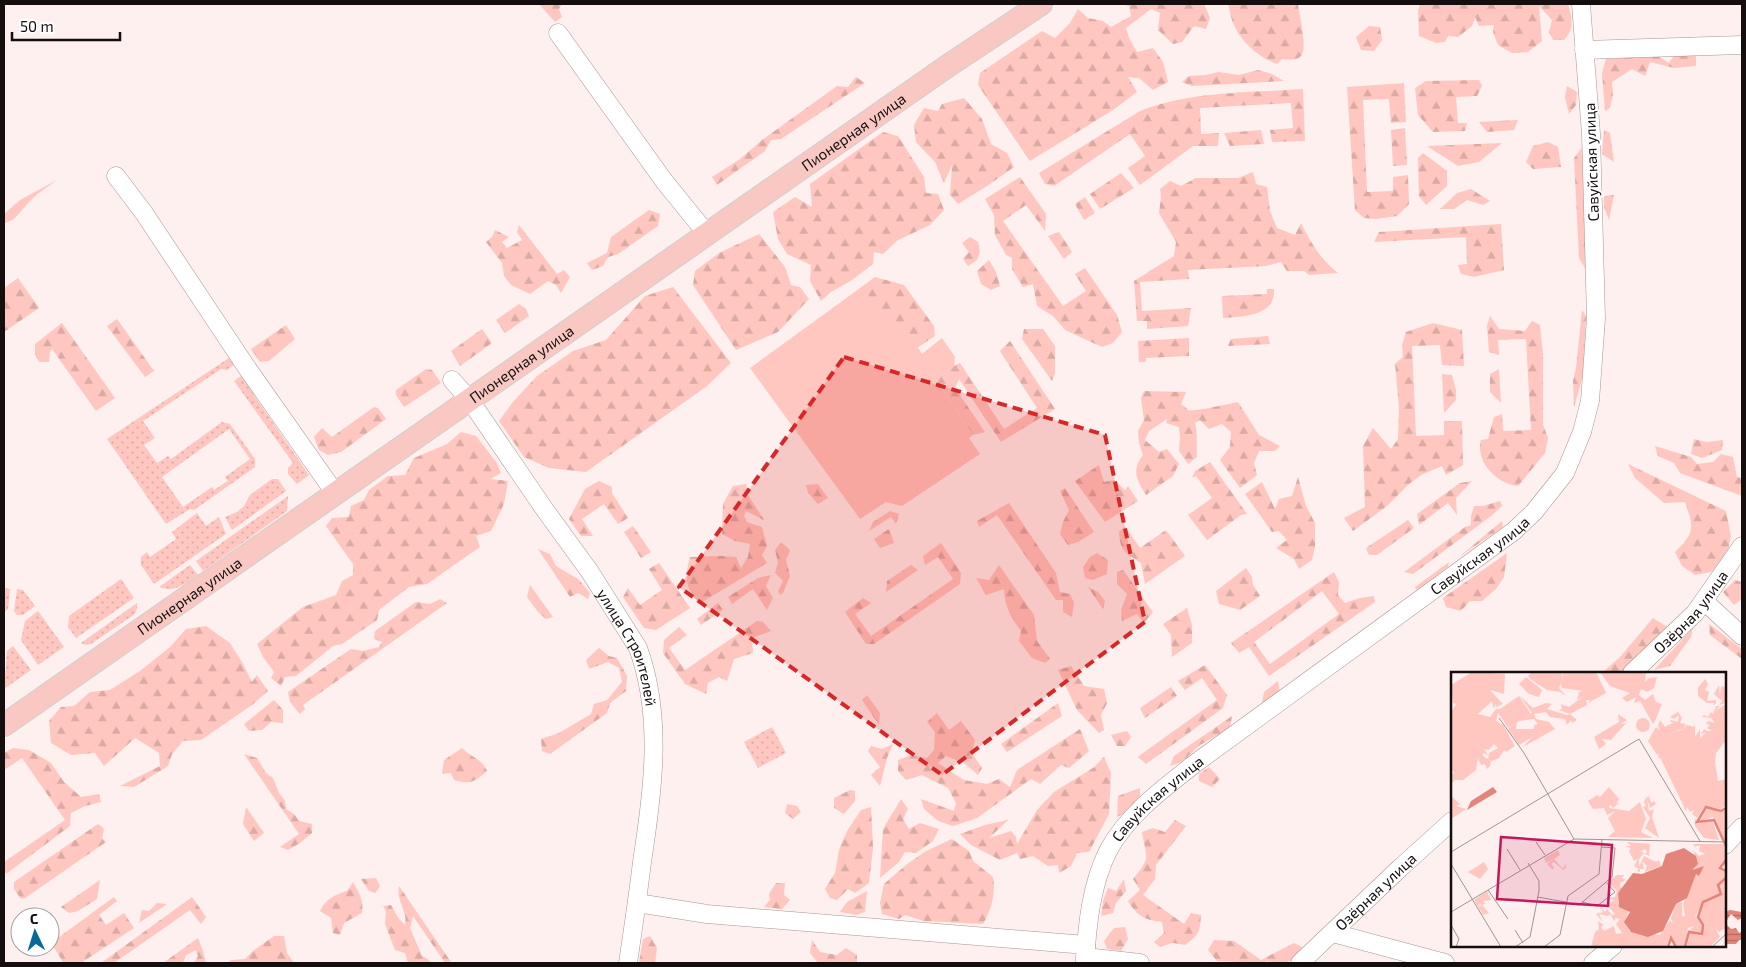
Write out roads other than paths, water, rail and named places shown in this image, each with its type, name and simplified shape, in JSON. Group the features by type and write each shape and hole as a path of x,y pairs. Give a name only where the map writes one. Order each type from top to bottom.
{"main road":[{"name":"Пионерная улица","path":"4,725 469,398 949,65 1041,4"}],"street":[{"name":"Савуйская улица","path":"1085,955 1092,903 1098,876 1108,850 1130,820 1157,794 1197,762 1514,531 1534,512 1565,473 1582,432 1590,401 1596,318 1591,134 1581,4"},
{"path":"558,33 664,181 707,234"},
{"path":"1584,50 1742,45"},
{"path":"116,176 144,213 335,493"},
{"name":"улица Строителей","path":"452,380 469,398 545,510 590,572 638,648 651,701 654,730 650,808 628,963"},
{"name":"Озёрная улица","path":"1633,672 1689,619 1704,602 1742,546"},
{"path":"1704,602 1742,636"},
{"name":"Озёрная улица","path":"1300,963 1451,822"},
{"path":"1726,844 1742,827"},
{"path":"636,903 707,914 1085,955 1140,963"},
{"path":"1333,933 1445,963"},
{"path":"1593,963 1612,947"}]}
